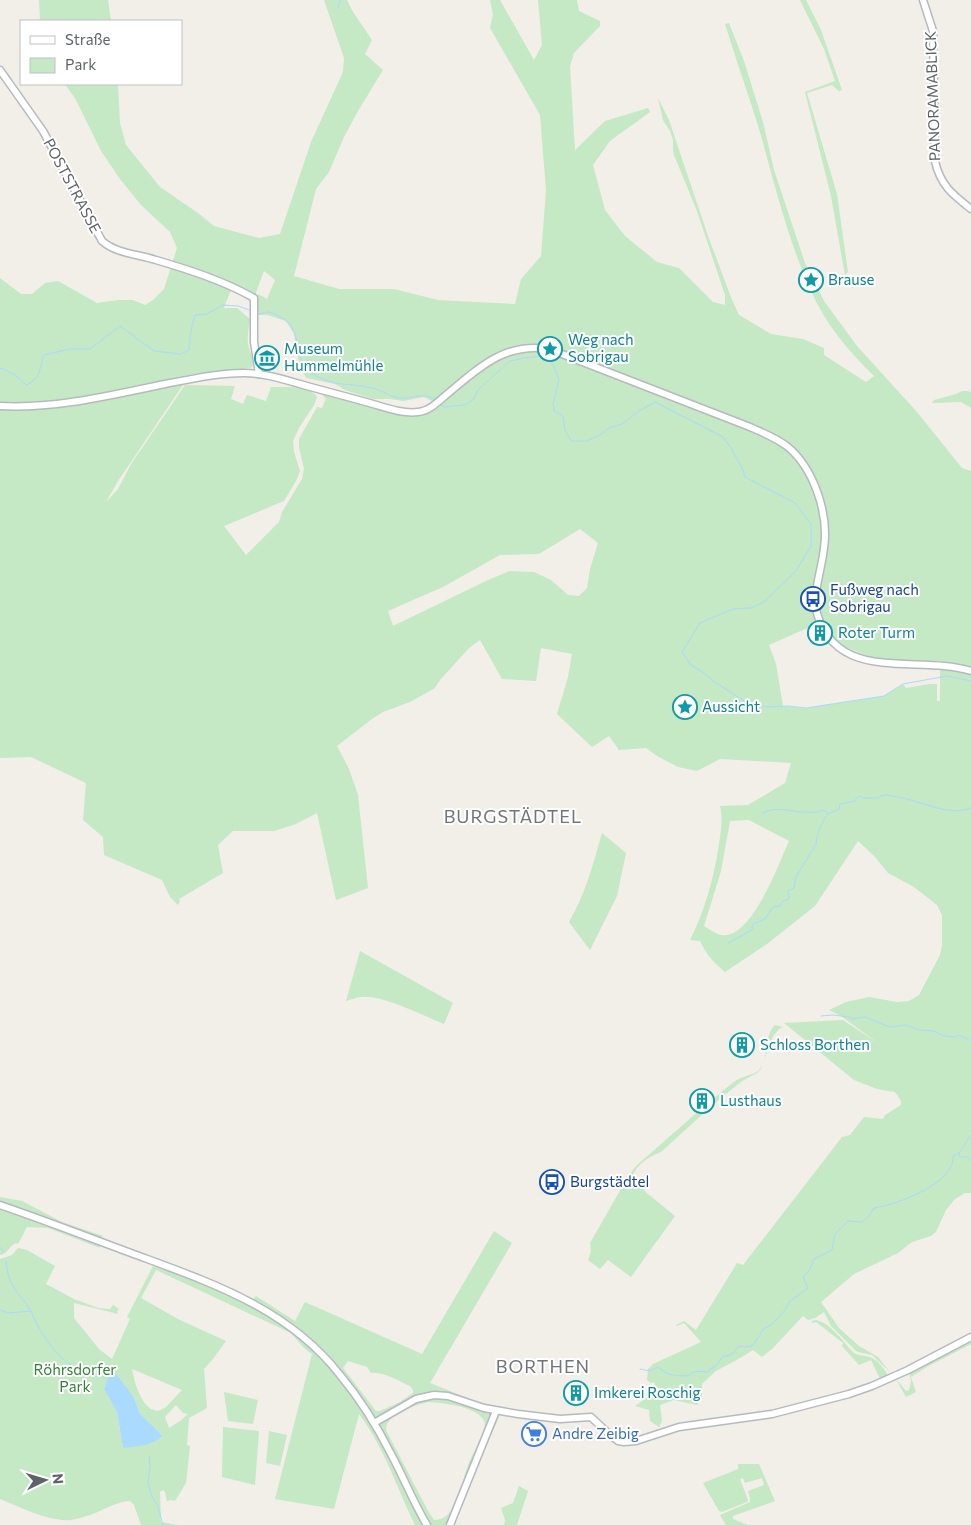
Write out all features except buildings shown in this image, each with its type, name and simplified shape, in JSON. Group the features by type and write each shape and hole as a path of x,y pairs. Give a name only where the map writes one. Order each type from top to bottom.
{"main road":[{"name":"PANORAMABLICK","path":"923,0 933,32 936,168 939,177 952,194 971,209"},
{"name":"POSTSTRASSE","path":"0,70 43,131 102,241 116,249 155,259 228,284 254,298 254,342 259,374"},
{"path":"0,406 16,407 59,404 206,376 243,373 259,374 400,411 420,412 434,406 485,363 509,351 536,347 559,352 765,434 788,447 807,469 818,495 824,524 825,546 815,605 817,614 830,638 843,650 864,660 953,667 971,671"},
{"path":"0,1205 229,1290 258,1306 303,1338 326,1359 374,1422 427,1525"},
{"path":"374,1422 416,1399 434,1395 448,1396 496,1411 560,1419 591,1418 618,1441 636,1441 679,1427 772,1414 849,1394 894,1376 971,1337"},
{"path":"450,1525 496,1411"}],"green space":[{"path":"39,0 108,0 111,20 40,20"},
{"path":"324,0 347,0 372,40 365,54 383,70 344,137 329,172 316,189 294,276 339,289 394,289 438,300 515,304 521,279 541,256 546,190 540,115 490,28 493,15 490,0 500,0 534,60 542,45 538,0 577,0 579,11 600,21 600,26 574,53 570,66 575,150 605,121 648,108 650,112 610,141 593,165 605,210 625,236 657,262 679,268 713,302 725,305 725,295 697,211 674,155 673,140 663,120 658,98 669,120 708,236 739,315 771,334 803,339 824,348 824,355 866,382 874,376 830,326 803,272 789,233 760,132 725,24 729,23 744,61 763,122 774,170 805,263 824,301 857,346 917,412 962,468 971,471 971,668 874,658 845,647 832,636 823,621 769,645 776,664 783,706 806,708 884,696 903,684 906,688 937,684 937,701 940,701 940,669 945,668 971,673 971,1193 965,1193 955,1199 946,1210 936,1232 931,1236 912,1242 898,1253 854,1274 821,1302 839,1328 859,1346 878,1357 890,1372 872,1355 855,1350 831,1326 824,1312 808,1320 803,1316 762,1357 753,1350 716,1371 702,1384 702,1398 697,1405 674,1400 660,1405 662,1421 659,1427 650,1421 649,1410 635,1406 658,1390 654,1382 651,1383 647,1380 648,1369 653,1364 701,1342 684,1323 676,1325 684,1321 696,1330 737,1263 743,1265 842,1137 850,1135 864,1117 883,1119 885,1115 901,1105 901,1101 895,1092 877,1089 854,1080 784,1023 843,1020 879,1044 841,1016 829,1010 846,1002 869,997 897,1002 909,1001 919,995 940,955 942,915 937,905 914,887 888,873 858,841 815,906 767,944 725,972 711,958 700,941 690,940 708,894 717,857 721,829 720,806 748,805 785,783 791,763 720,759 697,771 678,767 646,748 619,750 609,736 592,747 557,714 568,677 572,654 541,648 536,681 502,679 480,640 469,648 435,688 410,702 383,712 337,746 349,769 358,795 368,888 336,900 317,813 296,824 274,831 233,831 218,845 223,873 179,899 178,905 170,897 162,880 104,855 103,837 83,820 86,783 31,757 0,758 0,278 21,294 32,294 45,283 58,281 97,303 133,300 145,305 164,289 177,248 170,232 141,205 120,179 101,151 76,100 66,85 118,85 120,123 126,145 160,187 214,226 259,238 280,234 311,142 343,72 344,58","holes":["264,271 275,280 267,299 258,294 257,315 267,315 286,321 294,334 299,364 306,378 335,384 345,390 373,399 403,401 424,397 432,401 492,357 519,346 535,345 533,349 515,352 484,367 418,415 403,415 325,393 323,397 326,398 322,408 317,407 299,439 304,469 302,479 282,512 279,522 246,555 224,526 284,501 300,471 294,452 293,441 317,397 309,390 271,387 266,401 247,395 243,404 231,399 235,386 185,385 131,464 118,489 106,502 118,481 185,382 84,403 63,406 33,405 193,374 251,368 254,364 248,341 250,319 237,308 224,308 232,287 254,298","580,529 598,543 590,569 587,588 579,596 568,595 551,580 534,572 510,571 393,626 388,611 443,587 500,555 539,554","749,820 789,841 771,882 753,914 743,926 732,934 721,935 704,926 721,871 730,821"]},
{"path":"800,0 806,0 821,30 842,90 839,91 832,85 807,93 837,194 848,272 845,275 831,196 805,92 835,81 824,49"},
{"path":"962,391 971,392 971,408 961,402 932,403 934,400"},
{"path":"602,833 626,853 617,896 590,950 569,922 585,889"},
{"path":"360,951 453,1003 444,1024 403,1006 380,999 357,997 346,1001"},
{"path":"775,1025 783,1027 773,1036 764,1060 771,1030"},
{"path":"762,1067 757,1073 742,1081 716,1102 661,1152 652,1156 634,1172 632,1177 648,1194 675,1216 631,1277 608,1260 600,1269 588,1260 591,1251 590,1243 629,1175 637,1165 721,1092 737,1080 752,1074"},
{"path":"0,1197 22,1201 62,1222 103,1236 99,1239 0,1202"},
{"path":"0,1208 98,1243 100,1248 48,1228 27,1227 18,1244 14,1244 5,1253 0,1255"},
{"name":"Röhrsdorfer Park","path":"494,1231 512,1243 430,1383 475,1401 503,1408 484,1451 479,1446 459,1494 468,1465 484,1429 484,1420 479,1415 466,1408 429,1402 396,1414 387,1424 386,1430 434,1520 441,1519 447,1515 456,1503 447,1525 415,1525 376,1440 359,1414 334,1509 275,1499 312,1354 291,1333 156,1270 141,1298 178,1319 226,1341 204,1369 207,1408 189,1418 187,1445 190,1446 186,1483 175,1501 167,1501 165,1492 163,1490 160,1492 161,1522 178,1525 141,1525 134,1505 130,1501 110,1506 80,1518 62,1520 35,1513 0,1499 0,1259 12,1255 18,1248 27,1250 55,1266 46,1284 74,1299 98,1308 110,1309 113,1305 119,1309 117,1311 118,1314 74,1303 74,1318 99,1349 112,1359 130,1319 127,1317 153,1266 156,1267 157,1265 250,1303 256,1296 295,1321 305,1302 422,1354","holes":["348,1361 367,1367 371,1373 386,1375 410,1386 413,1393 400,1402 376,1411 343,1368","132,1369 182,1390 166,1407 158,1411 147,1406 136,1385","106,1384 134,1398 140,1414 159,1432 162,1438 123,1448 117,1412 104,1389","176,1405 183,1413 188,1414 169,1428 165,1417"]},
{"path":"816,1320 832,1329 854,1353 874,1359 883,1367 888,1376 880,1379 871,1360 859,1365 842,1346 843,1343 816,1322 813,1323 811,1321"},
{"path":"971,1340 971,1344 911,1377 916,1392 906,1397 896,1379 906,1391 909,1390 911,1381 909,1372"},
{"path":"224,1392 258,1400 253,1424 228,1421"},
{"path":"223,1427 259,1431 255,1485 222,1477"},
{"path":"269,1431 287,1435 280,1466 266,1463"},
{"path":"738,1464 759,1464 775,1501 733,1516 733,1519 748,1525 726,1525 720,1515 750,1502 748,1491 764,1485 762,1478 745,1483 743,1478 740,1479 748,1500 747,1502 722,1512 719,1511 703,1483 738,1469"},
{"path":"519,1486 528,1491 517,1525 504,1525 505,1520 501,1508 513,1503"}],"water":[{"path":"111,1372 117,1375 134,1398 140,1414 159,1432 162,1437 158,1440 148,1444 123,1448 117,1412 104,1389"}],"waterway":[{"path":"338,8 340,0"},
{"path":"0,368 8,371 26,385 31,383 37,376 44,355 70,349 90,349 120,326 154,351 181,354 189,350 195,315 207,314 223,305 238,306 252,311"},
{"path":"258,314 269,312 288,322 293,329 303,362 308,370 316,376 338,383 365,386 398,398 426,396 435,400"},
{"path":"440,404 444,407 464,405 473,400 478,390 510,361 541,356 549,360 553,365 559,380 553,404 554,411 563,416 565,430 571,441 587,441 600,435 609,428 622,424 655,402 723,437 731,448 745,477 795,503 811,524 811,546 796,571 764,602 751,608 733,609 700,623 682,652 691,665 747,703 769,707 788,706 806,708 884,696 903,684 947,676 971,681"},
{"path":"728,943 752,930 753,924 765,919 773,907 780,906 783,901 789,899 788,891 794,888 796,877 816,844 818,833 824,820 828,814 839,809 840,804 856,801 856,798 860,796 863,798 878,798 885,795 944,809 958,811 971,808"},
{"path":"763,813 777,809 808,812 823,810 828,813"},
{"path":"821,1016 833,1015 852,1019 865,1017 890,1027 906,1025 919,1030 934,1031 944,1036 955,1037 959,1035 971,1041"},
{"path":"640,1369 650,1371 658,1367 669,1374 689,1376 695,1372 708,1372 716,1366 723,1356 732,1354 738,1347 752,1346 763,1329 771,1325 785,1310 789,1302 808,1288 803,1277 809,1271 814,1259 832,1250 835,1234 848,1221 862,1222 874,1208 906,1199 929,1187 947,1172 952,1163 953,1156 959,1153 971,1135"},
{"path":"959,1153 960,1157 967,1157 971,1161"},
{"path":"0,1247 3,1251"},
{"path":"6,1261 12,1284 30,1310"},
{"path":"0,1310 8,1313 31,1311 51,1346 64,1360 89,1376 107,1377"},
{"path":"149,1457 148,1483 152,1497 158,1506 163,1525"}],"place":[{"name":"Brause","path":"811,280"},
{"name":"Weg nach Sobrigau","path":"550,349"},
{"name":"Museum Hummelmühle","path":"267,358"},
{"name":"Fußweg nach Sobrigau","path":"813,599"},
{"name":"Roter Turm","path":"820,633"},
{"name":"Aussicht","path":"685,707"},
{"name":"Schloss Borthen","path":"742,1045"},
{"name":"Lusthaus","path":"702,1101"},
{"name":"Burgstädtel","path":"552,1182"},
{"name":"Imkerei Roschig","path":"576,1393"},
{"name":"Andre Zeibig","path":"534,1434"}],"district":[{"name":"BURGSTÄDTEL","path":"513,817"},
{"name":"BORTHEN","path":"543,1367"}]}
